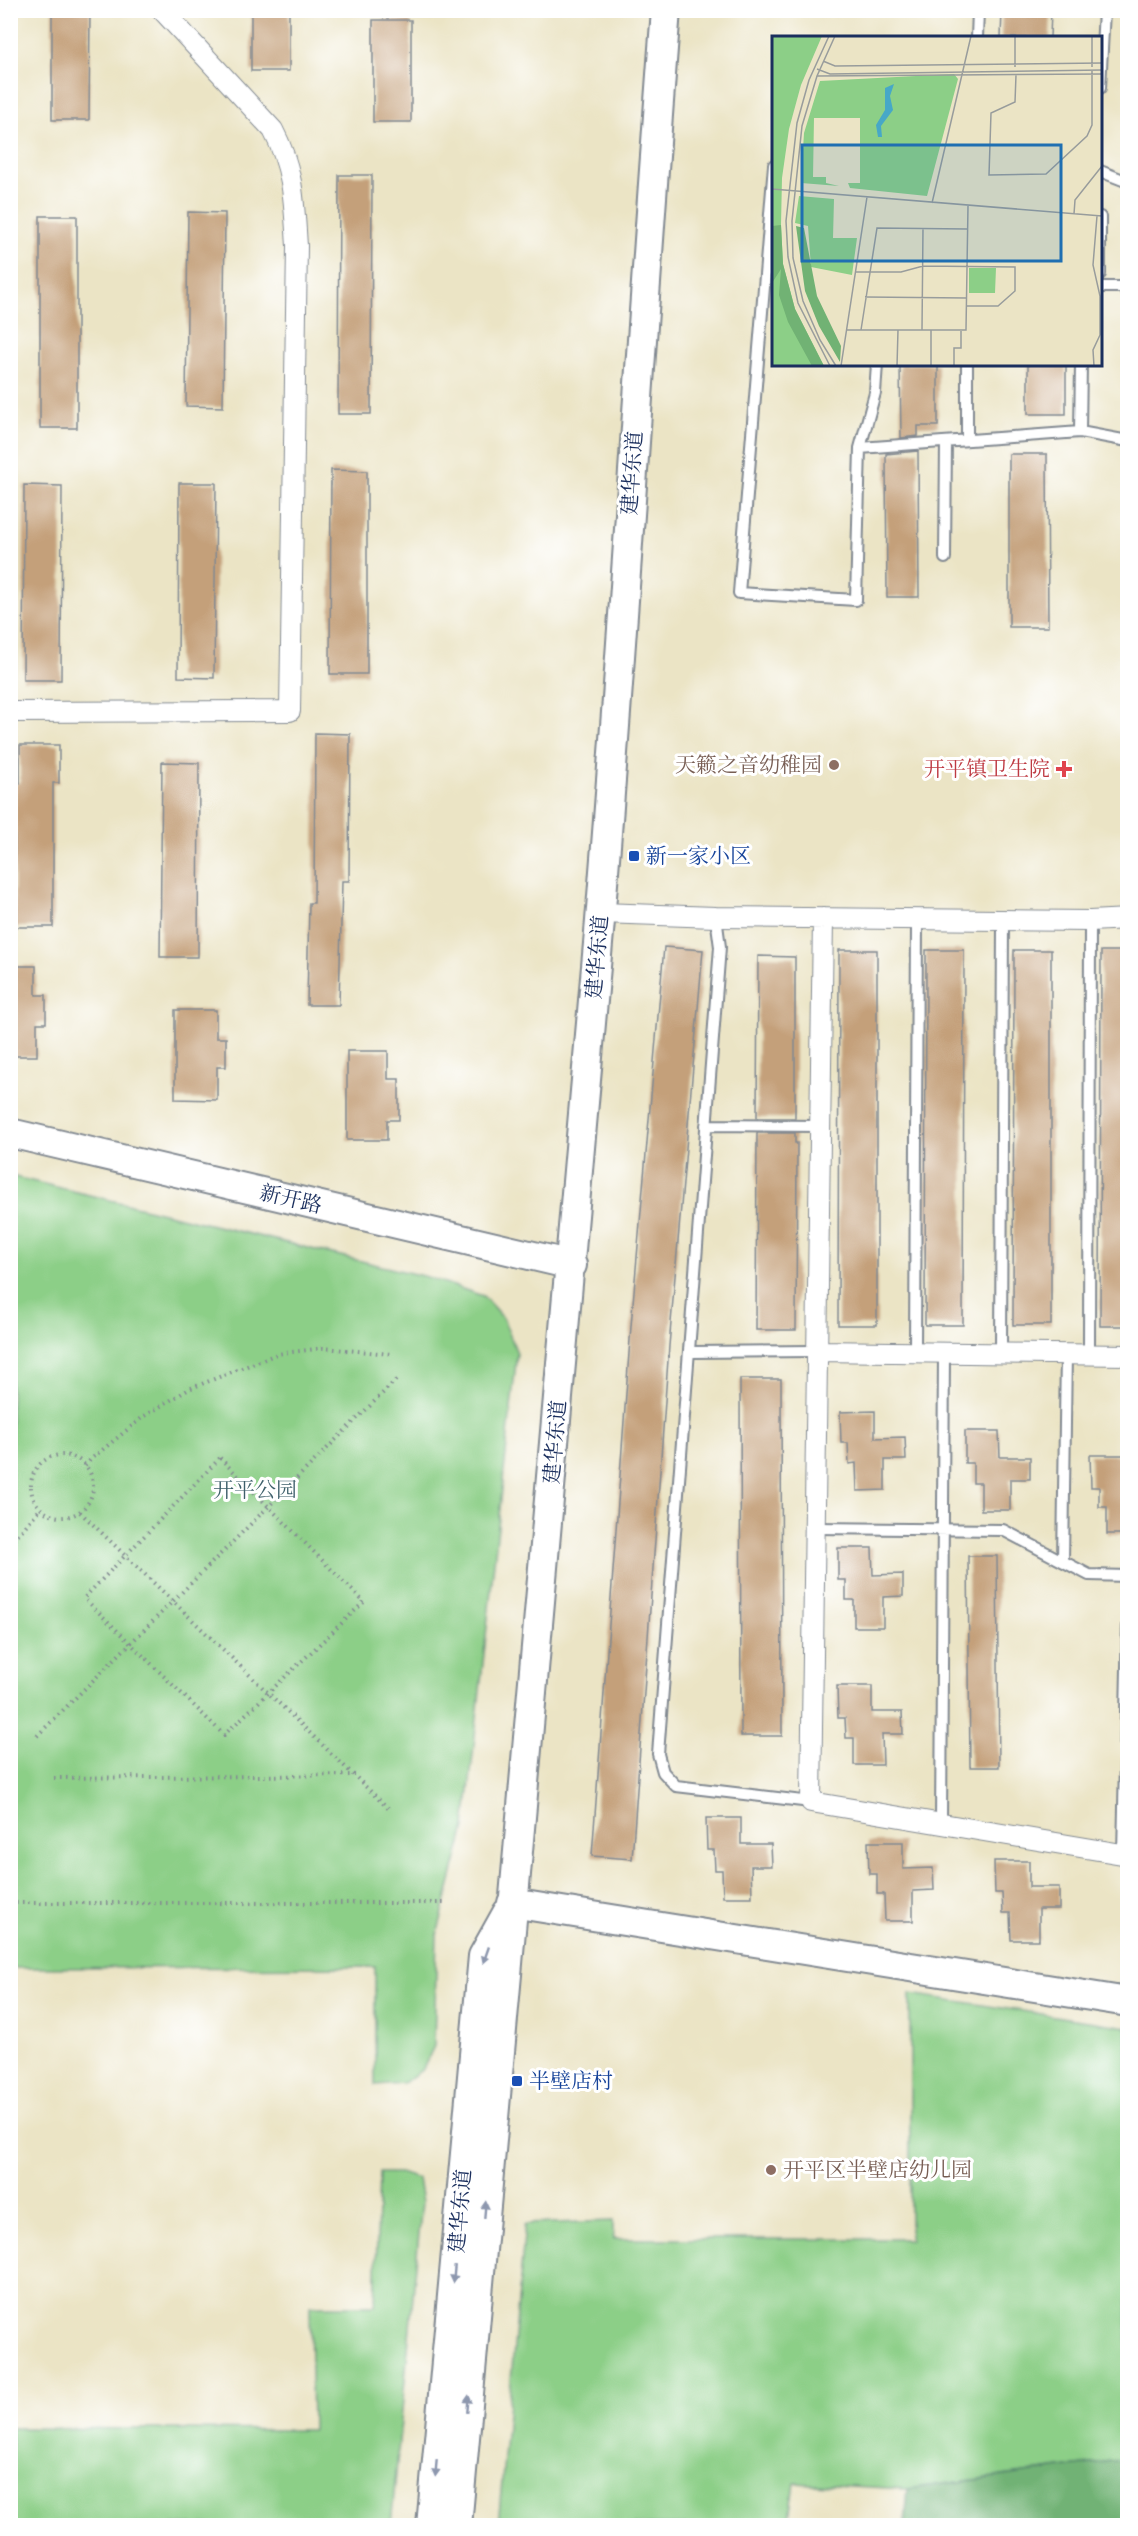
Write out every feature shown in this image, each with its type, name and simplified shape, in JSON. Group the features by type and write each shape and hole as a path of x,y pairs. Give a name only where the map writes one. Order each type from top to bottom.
{"main road":[{"name":"建华东道","path":"457,2526 512,1903 572,1265 601,913 666,10"},
{"name":"新开路","path":"10,1133 572,1265"},
{"name":"建华东道","path":"431,2526 483,1956 512,1903"},
{"path":"512,1903 1128,2002"}],"street":[{"path":"10,712 290,711 297,246 291,175 284,152 273,130 162,10"},
{"path":"601,913 716,917 1090,921 1128,919"},
{"path":"823,918 811,1802 1125,1855"},
{"path":"817,1351 1128,1354"}],"lane":[{"path":"977,36 978,10"},
{"path":"1102,62 1104,10"},
{"path":"1102,171 1128,182"},
{"path":"772,189 739,593 856,600 860,448 875,393 877,366"},
{"path":"1102,287 1128,287"},
{"path":"967,440 968,366"},
{"path":"1080,432 1081,366"},
{"path":"860,448 1080,432 1128,441"},
{"path":"945,558 946,442"},
{"path":"716,917 720,947 691,1352 658,1754 663,1772 676,1786 811,1802"},
{"path":"915,1353 917,919"},
{"path":"1001,1353 1003,920"},
{"path":"1089,1354 1090,921"},
{"path":"706,1125 820,1126"},
{"path":"691,1352 817,1351"},
{"path":"941,1824 944,1353"},
{"path":"1063,1561 1066,1354"},
{"path":"814,1528 1003,1530 1089,1575 1128,1576"},
{"path":"1125,1855 1128,1622"}],"path":[{"path":"85,1466 143,1417 180,1395 277,1354 322,1348 391,1354"},
{"path":"37,1736 398,1378"},
{"path":"68,1456 85,1466 91,1475 92,1496 80,1512 70,1517 60,1518 40,1509 34,1502 31,1482 40,1464 48,1458 68,1456"},
{"path":"220,1458 364,1602 224,1735 84,1598 126,1554 220,1458"},
{"path":"10,1544 40,1509"},
{"path":"80,1512 390,1810"},
{"path":"54,1778 356,1775"},
{"path":"10,1903 447,1903"}],"green space":[{"name":"开平公园","path":"11,1176 427,1277 483,1296 503,1318 517,1353 465,1827 437,1935 434,2046 423,2069 403,2083 375,2085 375,1967 11,1968"},
{"path":"910,1994 1127,2027 1127,2459 908,2489 794,2483 788,2525 498,2525 525,2224 613,2221 613,2239 910,2239"},
{"path":"379,2173 400,2173 418,2179 422,2202 391,2525 11,2525 11,2428 312,2430 310,2306 375,2306"},
{"path":"1127,2459 1127,2525 806,2525 808,2521 905,2524 908,2489"}],"building":[{"path":"52,10 90,10 89,120 52,120"},
{"path":"251,10 289,10 289,71 251,71"},
{"path":"1002,10 1051,10 1050,36 1001,36"},
{"path":"373,20 411,20 411,122 373,122"},
{"path":"339,175 372,175 371,414 338,414"},
{"path":"188,212 225,213 223,407 186,406"},
{"path":"40,216 77,216 77,428 40,428"},
{"path":"900,366 938,366 938,426 918,426 918,436 901,438"},
{"path":"1028,366 1066,366 1066,414 1028,414"},
{"path":"918,451 919,597 887,597 886,454"},
{"path":"1009,454 1047,454 1048,627 1009,627"},
{"path":"331,470 367,471 367,674 330,674"},
{"path":"179,483 216,483 214,678 178,677"},
{"path":"24,485 62,486 61,680 23,680"},
{"path":"315,733 350,734 349,881 342,881 339,1005 307,1005 309,903 314,903"},
{"path":"20,745 59,745 59,783 53,783 53,927 14,927 15,783 20,783"},
{"path":"162,762 199,763 198,957 160,957"},
{"path":"664,947 703,950 669,1346 632,1859 592,1856 631,1326"},
{"path":"839,950 877,950 877,1325 838,1325"},
{"path":"926,950 964,950 963,1325 925,1325"},
{"path":"1014,950 1051,950 1051,1325 1013,1325"},
{"path":"1101,951 1128,951 1128,1326 1100,1326"},
{"path":"758,956 795,957 795,1118 757,1118"},
{"path":"10,966 36,966 36,995 46,995 46,1023 37,1023 37,1056 10,1056"},
{"path":"175,1010 216,1010 216,1038 226,1038 226,1067 217,1067 217,1100 175,1099"},
{"path":"347,1051 388,1051 388,1079 399,1079 399,1120 387,1120 387,1140 347,1140"},
{"path":"757,1133 795,1133 795,1143 797,1143 796,1330 756,1330"},
{"path":"740,1379 781,1379 782,1736 741,1736"},
{"path":"875,1411 875,1438 905,1437 906,1460 885,1460 885,1490 857,1491 856,1463 849,1464 848,1443 841,1443 840,1412"},
{"path":"965,1431 999,1431 1000,1457 1030,1457 1030,1479 1010,1479 1010,1510 981,1510 981,1483 973,1483 973,1463 965,1463"},
{"path":"1090,1455 1125,1455 1125,1481 1128,1481 1128,1534 1107,1534 1107,1507 1099,1507 1099,1487 1091,1487"},
{"path":"838,1548 872,1548 873,1575 903,1574 903,1596 883,1597 883,1627 854,1627 854,1600 846,1600 846,1580 838,1580"},
{"path":"968,1556 997,1556 999,1767 970,1767"},
{"path":"837,1686 872,1686 872,1712 902,1712 903,1734 882,1734 883,1765 854,1765 854,1738 846,1738 845,1718 838,1718"},
{"path":"706,1818 741,1818 741,1844 771,1844 772,1866 751,1866 752,1897 723,1897 722,1870 715,1870 714,1850 707,1850"},
{"path":"868,1842 903,1842 903,1869 933,1868 934,1890 913,1891 913,1921 885,1921 884,1894 877,1894 877,1874 869,1874"},
{"path":"994,1861 1029,1861 1029,1887 1059,1887 1059,1909 1039,1909 1039,1940 1011,1940 1010,1913 1003,1913 1002,1893 995,1893"}],"place":[{"name":"天籁之音幼稚园","path":"834,765"},
{"name":"开平镇卫生院","path":"1064,769"},
{"name":"新一家小区","path":"634,856"},
{"name":"半壁店村","path":"517,2081"},
{"name":"开平区半壁店幼儿园","path":"771,2170"}]}
